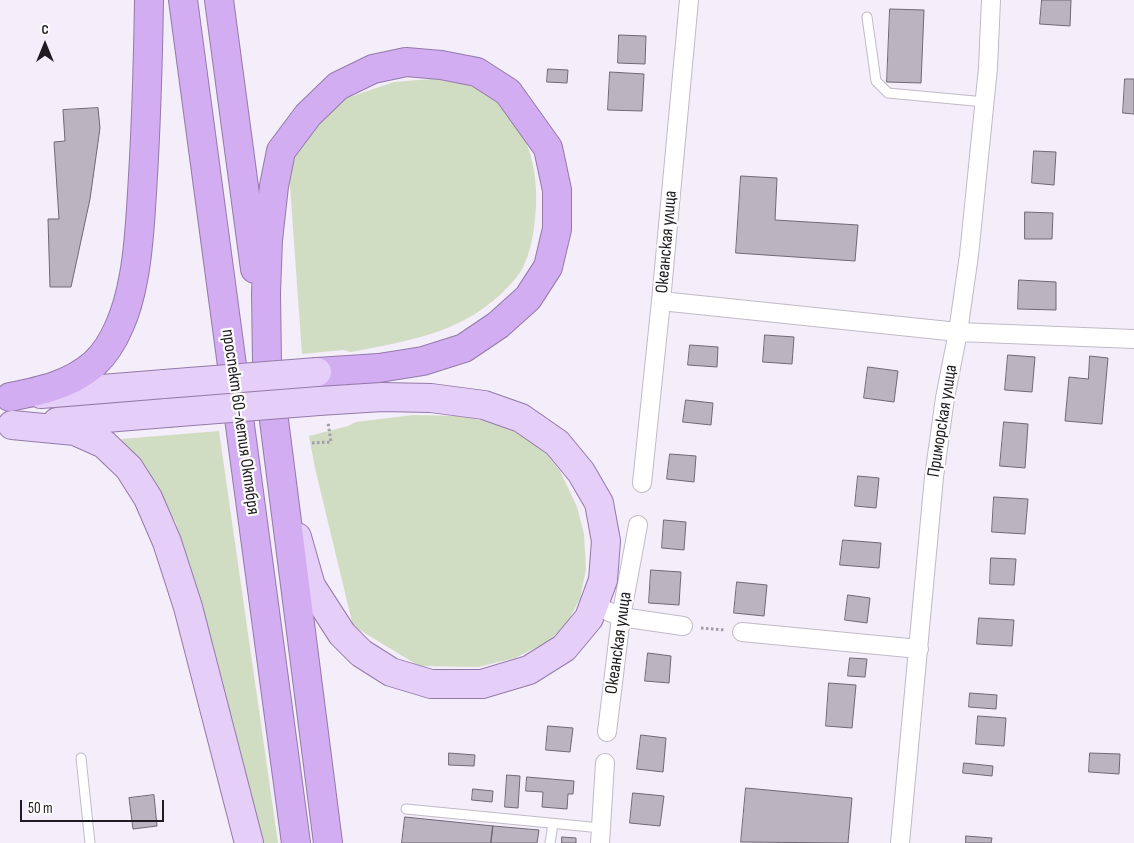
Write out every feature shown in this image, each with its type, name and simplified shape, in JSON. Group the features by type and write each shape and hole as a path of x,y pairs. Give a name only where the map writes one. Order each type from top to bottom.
{"highway":[{"path":"5,397 45,390 72,379 94,364 110,345 123,317 133,280 139,233 146,136 149,0"},
{"name":"проспект 60-летия Октября","path":"183,0 296,843"},
{"name":"проспект 60-летия Октября","path":"219,0 285,498 328,843"},
{"path":"267,362 266,293 268,240 274,186 282,151 308,115 338,86 373,70 406,62 441,65 477,72 508,92 548,148 558,190 558,229 548,267 528,298 498,325 464,348 423,361 379,368 317,372"}],"main road":[{"path":"5,397 317,372"},
{"path":"6,426 167,413 323,410 382,396 431,398 484,405 521,418 557,443 581,472 599,503 606,540 603,580 589,618 564,648 529,670 482,684 431,684 391,672 361,653 342,634 311,586 285,498"},
{"path":"6,426 75,431 104,444 129,468 148,498 167,542 188,606 248,843"}],"street":[{"name":"Океанская улица","path":"642,483 689,0"},
{"name":"Приморская улица","path":"900,843 934,477 969,255 988,68 991,0"},
{"path":"661,301 958,332 1134,339"},
{"name":"Океанская улица","path":"607,732 621,617 638,525"},
{"path":"594,605 621,617 683,626"},
{"path":"742,632 919,649"},
{"path":"600,836 605,763"}],"lane":[{"path":"867,18 876,81 888,92 985,102"},
{"path":"81,758 90,843"},
{"path":"406,809 552,824 600,836"},
{"path":"550,843 552,824"}],"path":[{"path":"312,443 330,442 323,410"},
{"path":"683,626 742,632"}],"green space":[{"path":"432,79 455,82 490,94 504,108 523,135 533,164 536,212 529,250 521,271 501,294 485,308 449,327 431,334 351,352 343,350 302,354 288,158 338,101 394,82"},
{"path":"413,415 464,416 492,423 517,433 542,448 560,471 577,507 584,534 586,569 580,598 566,626 545,643 515,658 478,667 419,666 353,626 309,436 348,426 356,422"},
{"path":"219,431 278,843 257,843 176,523 121,439"}],"building":[{"path":"1042,0 1071,0 1070,26 1040,24"},
{"path":"890,9 924,10 921,83 887,82"},
{"path":"619,35 646,36 645,64 618,63"},
{"path":"548,69 568,70 567,83 547,82"},
{"path":"610,72 644,74 642,111 608,110"},
{"path":"1125,79 1134,79 1134,114 1123,113"},
{"path":"98,108 100,128 90,199 71,287 50,287 48,219 59,219 54,142 65,141 63,110"},
{"path":"1034,151 1056,152 1054,185 1032,183"},
{"path":"741,176 777,178 775,220 858,225 855,261 736,253"},
{"path":"1025,212 1053,213 1052,239 1025,239"},
{"path":"1019,280 1056,282 1056,310 1018,309"},
{"path":"765,335 794,337 792,364 763,362"},
{"path":"690,345 718,347 717,367 688,365"},
{"path":"1008,355 1035,357 1032,392 1005,390"},
{"path":"1090,356 1108,358 1102,424 1065,421 1069,377 1088,379"},
{"path":"868,367 898,371 894,402 864,398"},
{"path":"686,400 713,403 711,425 683,422"},
{"path":"1004,422 1028,424 1025,468 1000,466"},
{"path":"670,454 696,456 694,482 667,479"},
{"path":"858,476 879,478 876,508 855,506"},
{"path":"994,497 1028,499 1025,534 992,532"},
{"path":"664,520 686,522 684,550 662,548"},
{"path":"843,540 881,543 879,568 840,565"},
{"path":"991,558 1016,559 1014,585 990,584"},
{"path":"651,570 681,572 679,605 649,603"},
{"path":"737,582 767,585 764,616 734,613"},
{"path":"848,595 870,598 867,623 845,620"},
{"path":"979,618 1014,620 1012,646 977,644"},
{"path":"648,653 671,656 669,683 645,681"},
{"path":"850,658 867,659 865,677 848,676"},
{"path":"829,683 856,685 852,728 826,726"},
{"path":"970,693 997,695 996,709 969,707"},
{"path":"978,716 1006,718 1004,746 976,744"},
{"path":"548,726 573,728 570,752 546,750"},
{"path":"641,735 666,738 663,772 637,769"},
{"path":"449,753 475,755 474,766 449,765"},
{"path":"1090,753 1120,754 1119,774 1089,772"},
{"path":"964,763 993,766 992,776 963,773"},
{"path":"507,775 520,776 518,808 505,807"},
{"path":"527,777 574,781 573,794 568,794 567,809 542,807 543,792 526,791"},
{"path":"746,788 852,798 848,843 741,842"},
{"path":"473,789 493,791 492,802 472,800"},
{"path":"633,793 664,796 660,826 630,823"},
{"path":"154,795 157,826 133,829 129,798"},
{"path":"405,817 493,826 491,843 402,843"},
{"path":"493,826 539,830 537,843 491,843"},
{"path":"966,836 992,838 991,843 966,843"},
{"path":"562,837 576,838 576,843 562,843"}]}
